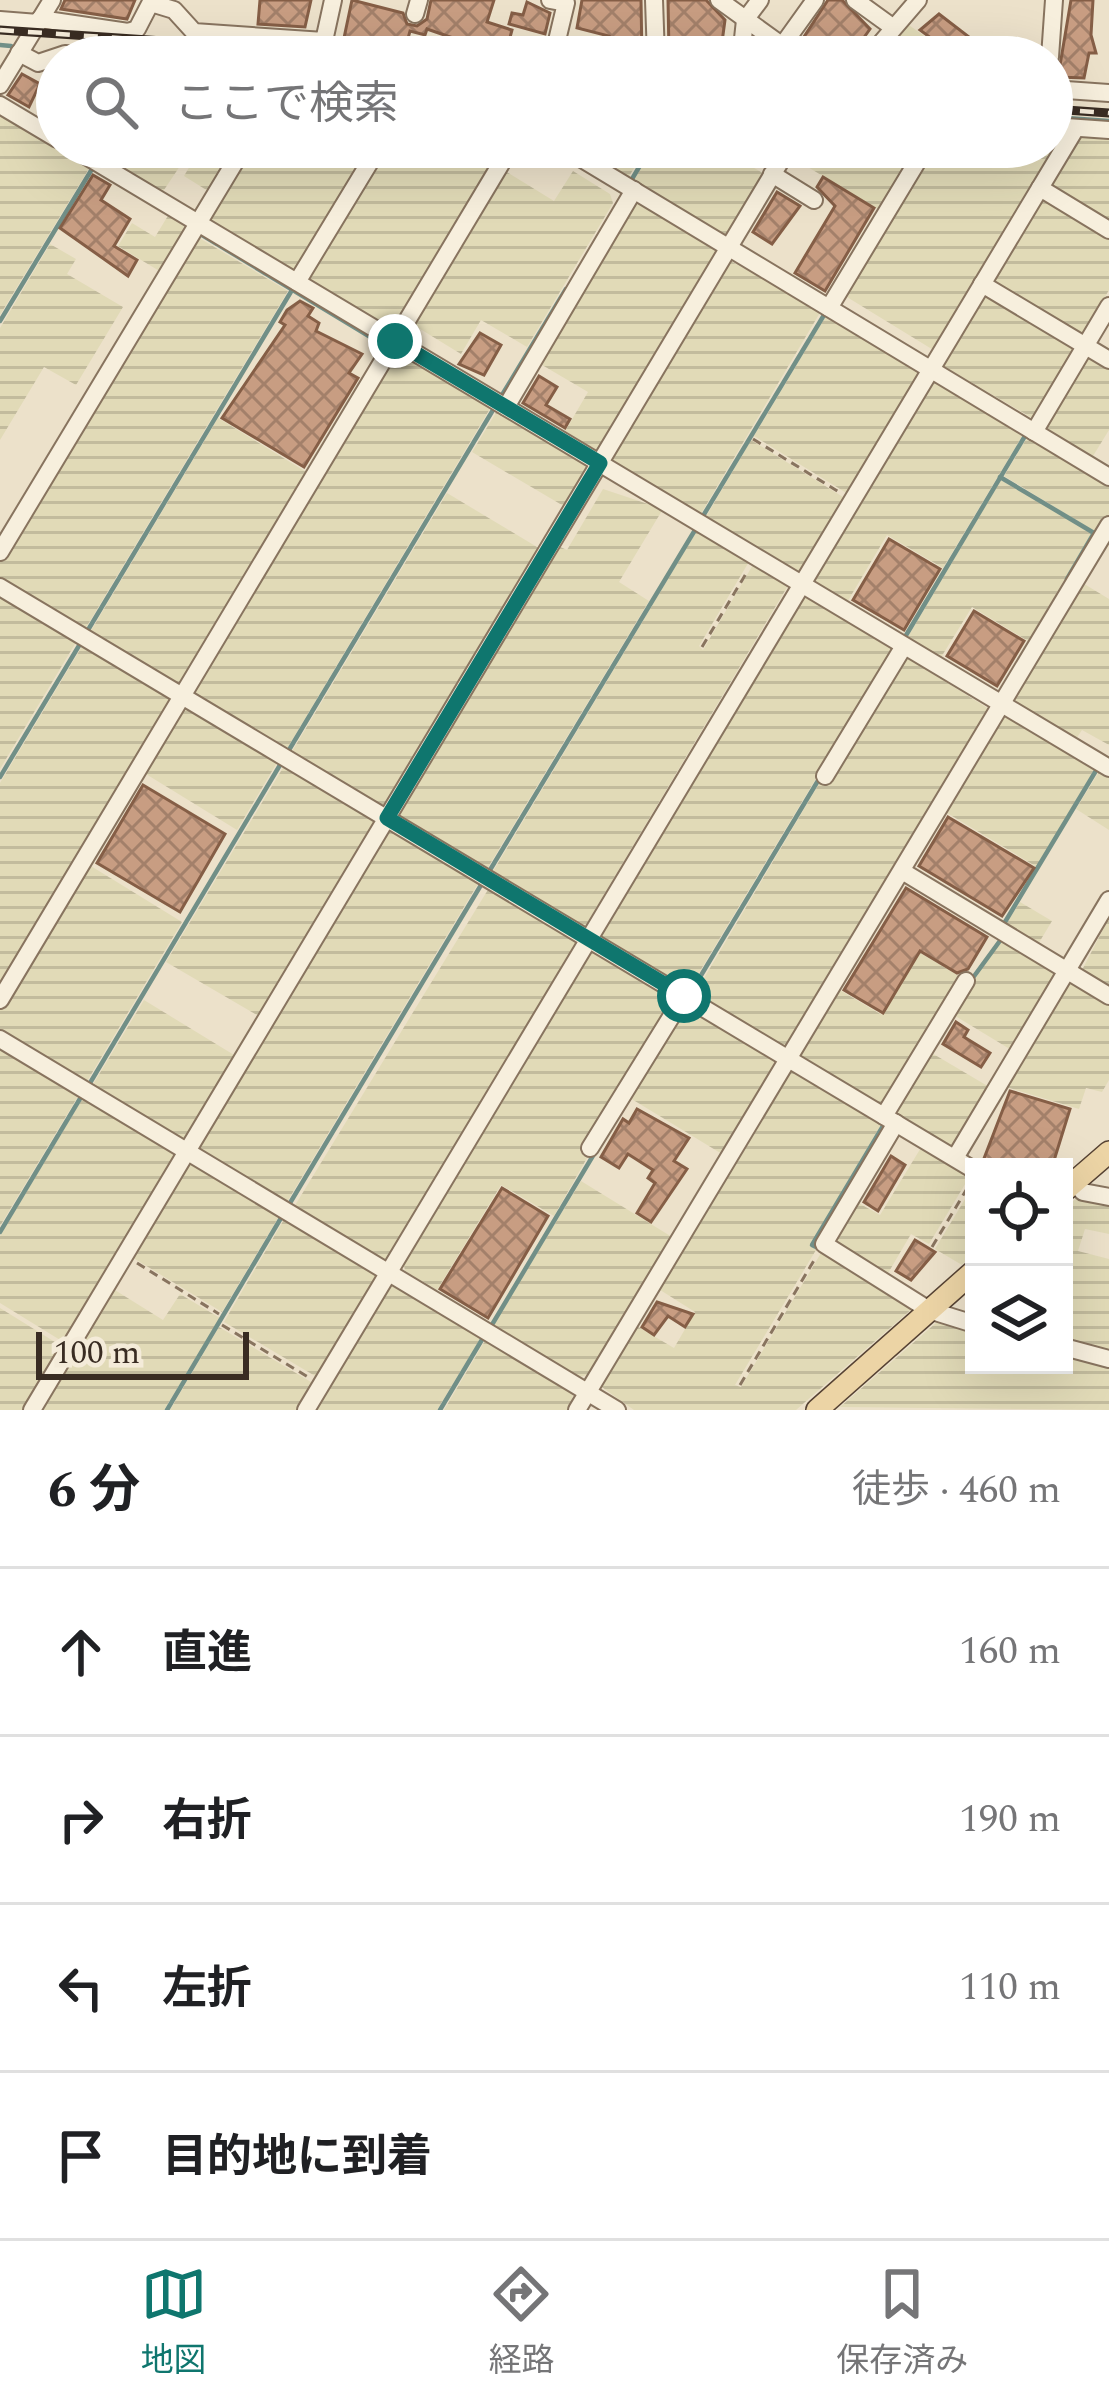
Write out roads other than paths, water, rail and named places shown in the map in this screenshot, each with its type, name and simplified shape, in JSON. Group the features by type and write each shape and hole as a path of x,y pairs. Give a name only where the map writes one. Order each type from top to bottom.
{"main road":[{"path":"1073,1184 1109,1152"},
{"path":"824,1409 965,1279"}],"street":[{"path":"0,85 52,0"},
{"path":"325,36 333,0"},
{"path":"654,0 655,36"},
{"path":"719,0 768,36"},
{"path":"743,36 745,20 760,0"},
{"path":"789,36 815,0"},
{"path":"855,0 891,26"},
{"path":"884,36 918,0"},
{"path":"1051,36 1054,0"},
{"path":"556,36 561,1"},
{"path":"0,20 128,32 137,28 152,2 174,10 194,32 259,36"},
{"path":"19,53 36,62"},
{"path":"1073,90 1109,93"},
{"path":"0,105 36,126"},
{"path":"1073,128 1109,130"},
{"path":"1073,133 1076,128"},
{"path":"107,168 1109,769"},
{"path":"0,552 231,168"},
{"path":"298,282 366,168"},
{"path":"0,1000 498,168"},
{"path":"597,168 1109,477"},
{"path":"32,1410 776,168"},
{"path":"829,308 913,168"},
{"path":"306,1410 1052,168"},
{"path":"772,174 814,200"},
{"path":"1040,188 1109,230"},
{"path":"506,407 634,190"},
{"path":"982,284 1109,360"},
{"path":"1034,432 1109,306"},
{"path":"577,1410 1109,525"},
{"path":"0,587 965,1166"},
{"path":"825,776 904,646"},
{"path":"902,871 1109,996"},
{"path":"955,1159 1109,900"},
{"path":"965,1321 929,1310 824,1244 966,981"},
{"path":"590,1148 684,996"},
{"path":"0,1039 617,1410"},
{"path":"1073,1189 1109,1197"},
{"path":"1073,1349 1109,1359"}],"waterway":[{"path":"0,45 11,46"},
{"path":"1073,118 1109,121"},
{"path":"632,179 639,168"},
{"path":"0,321 92,169"},
{"path":"202,235 377,341"},
{"path":"502,395 566,289"},
{"path":"88,630 292,290"},
{"path":"703,516 824,315"},
{"path":"289,750 493,410"},
{"path":"905,637 1025,436"},
{"path":"1000,477 1094,533 1067,579"},
{"path":"490,870 695,530"},
{"path":"0,777 80,644"},
{"path":"90,1083 280,765"},
{"path":"1005,922 1097,769"},
{"path":"691,992 819,779"},
{"path":"290,1203 481,885"},
{"path":"972,979 1002,938"},
{"path":"0,1232 81,1097"},
{"path":"816,1247 812,1245 883,1126"},
{"path":"493,1323 594,1154"},
{"path":"167,1410 281,1218"},
{"path":"440,1410 483,1338"}],"railway":[{"path":"0,30 89,36"},
{"path":"1073,110 1109,113"}]}
